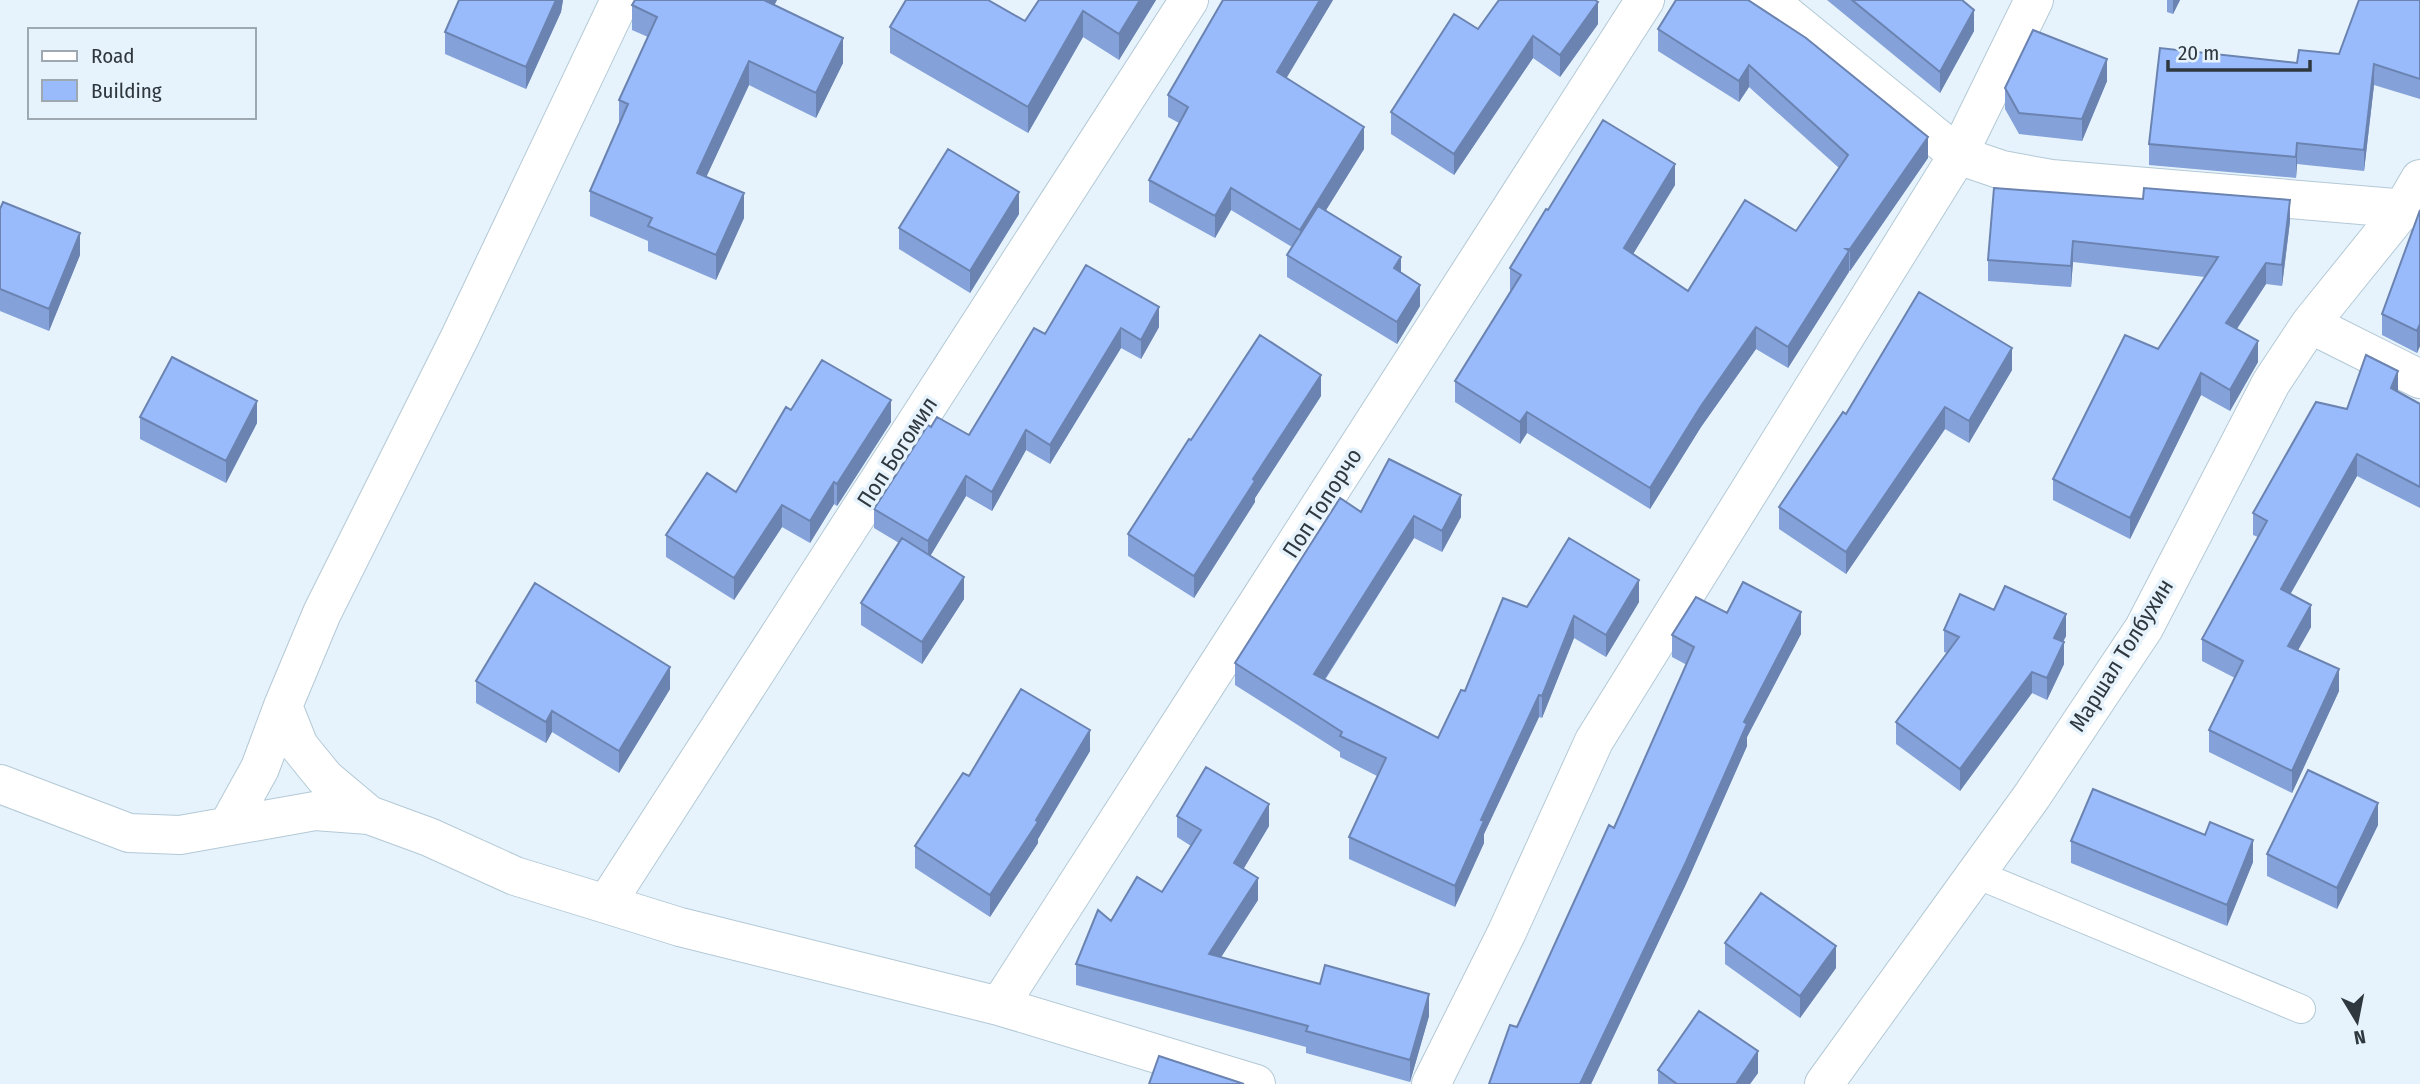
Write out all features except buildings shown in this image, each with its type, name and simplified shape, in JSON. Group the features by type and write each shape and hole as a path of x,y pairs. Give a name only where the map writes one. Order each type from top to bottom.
{"street":[{"path":"228,826 260,768 323,613 460,337 620,0"},
{"name":"Поп Богомил","path":"606,904 1189,0"},
{"name":"Поп Топорчо","path":"999,1006 1645,0"},
{"path":"1768,0 1958,155 2002,170 2051,179 2414,200"},
{"path":"1431,1084 1507,932 1594,741 1958,155 2034,0"},
{"name":"Маршал Толбухин","path":"1824,1084 2032,796 2144,628 2271,383 2311,324 2414,200"},
{"path":"2311,324 2420,379"},
{"path":"283,706 299,746 325,778 369,815"},
{"path":"0,785 129,833 180,835 315,811 369,815 429,836 515,876 680,927 999,1006 1256,1084"}],"lane":[{"path":"1976,874 2301,1009"}]}
